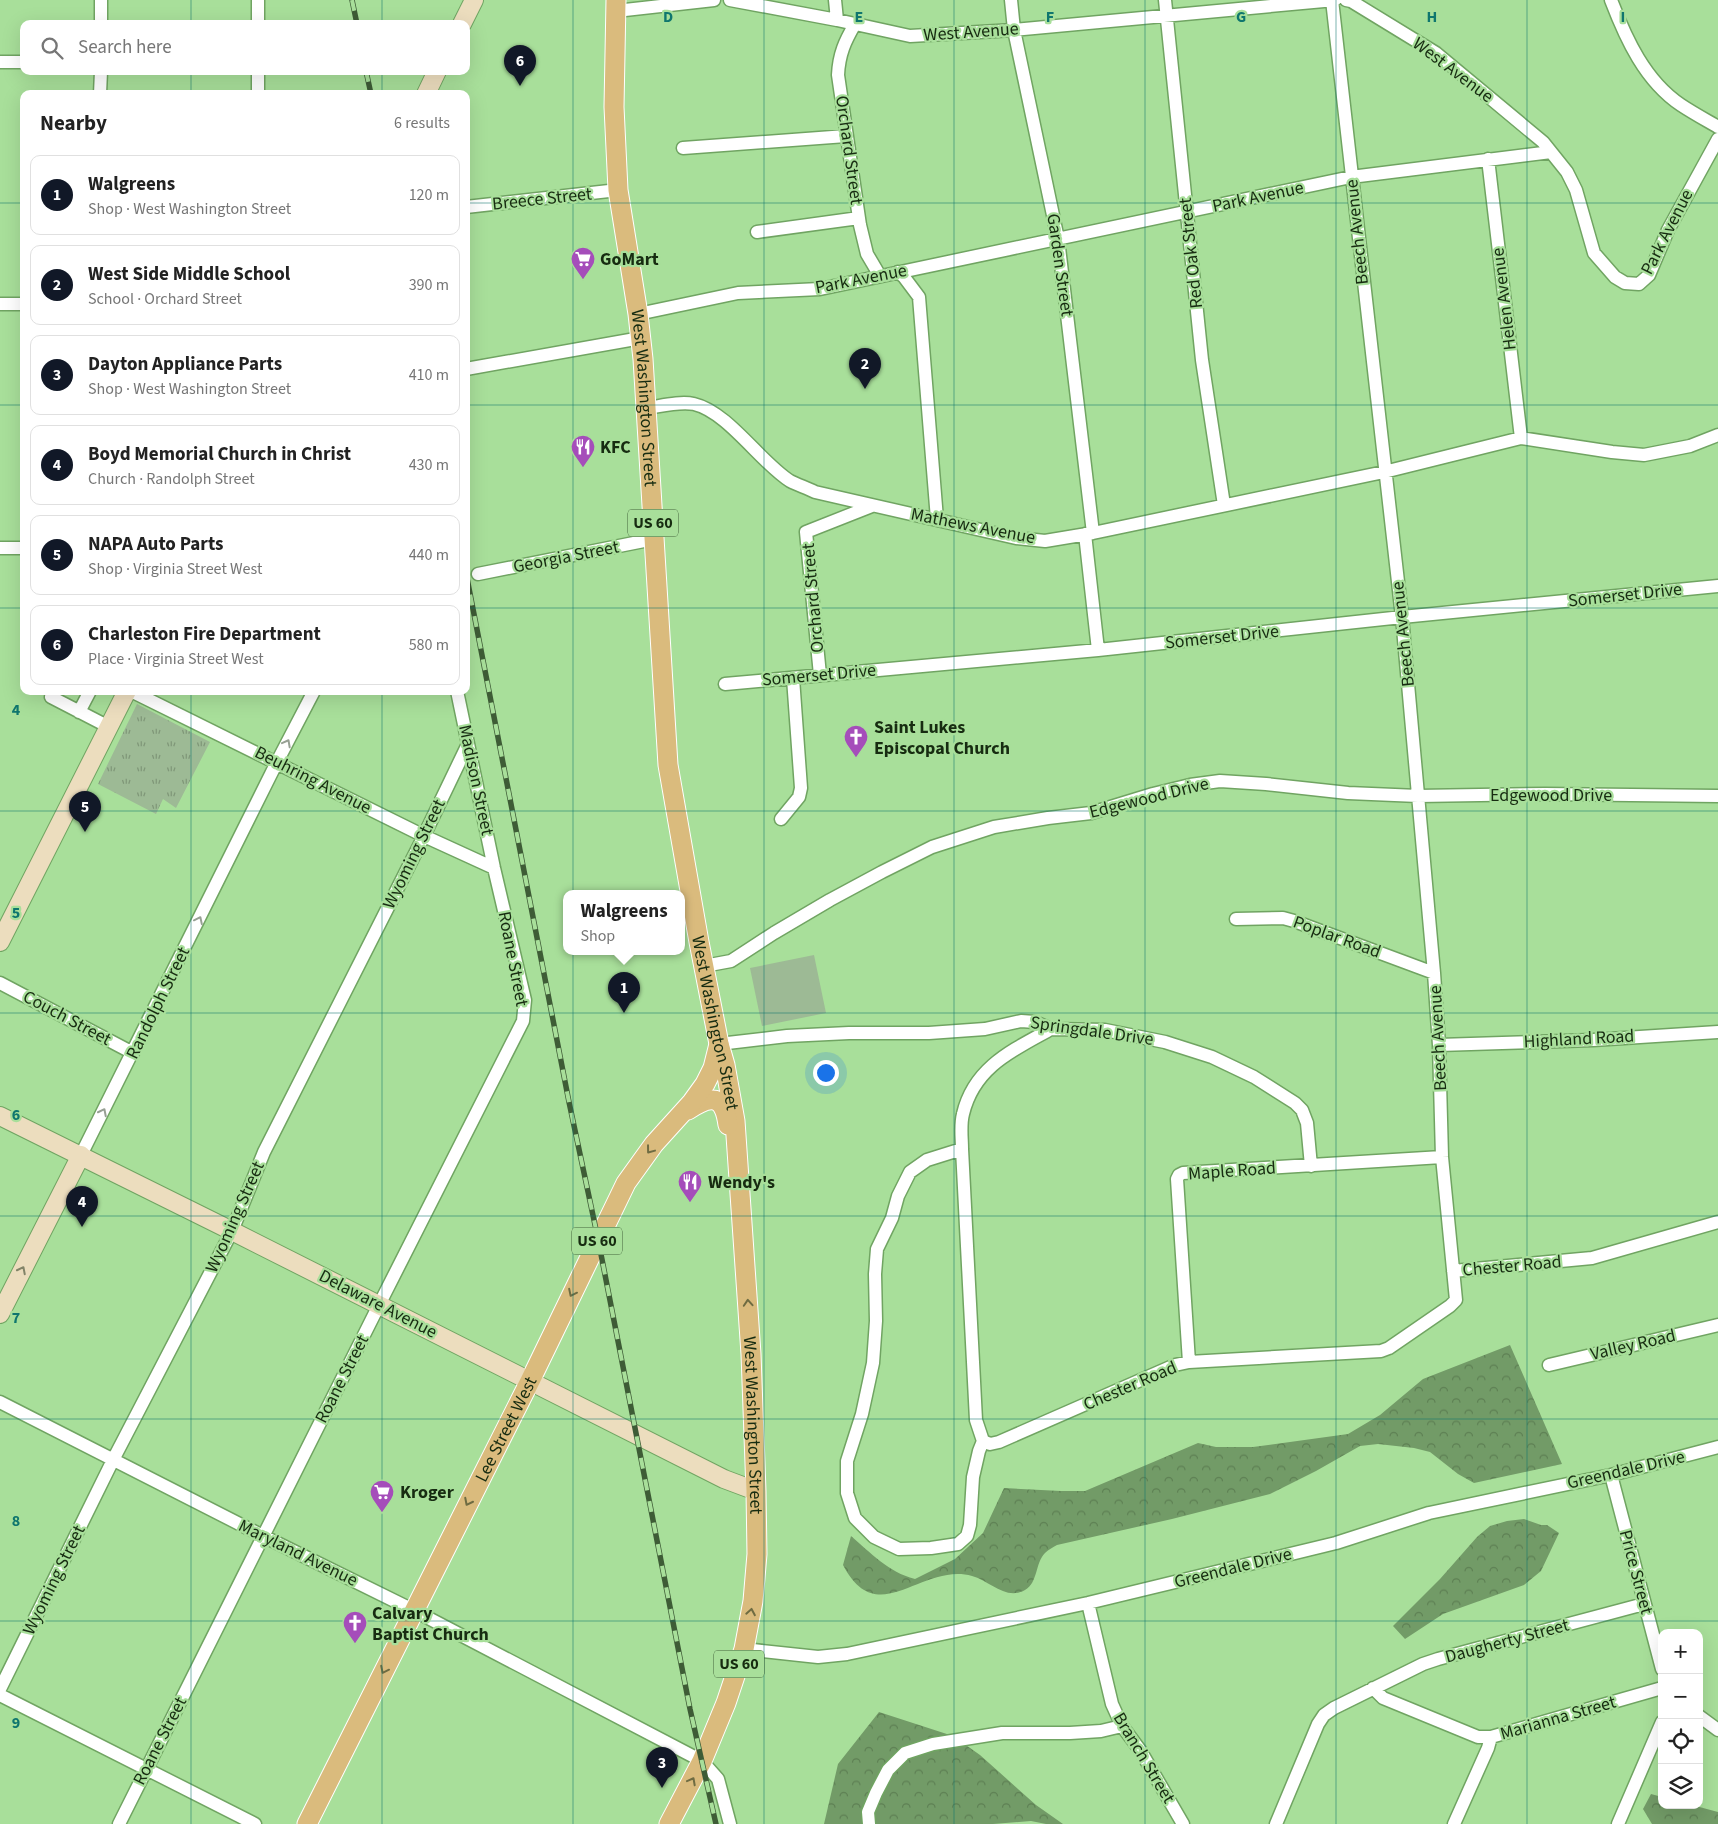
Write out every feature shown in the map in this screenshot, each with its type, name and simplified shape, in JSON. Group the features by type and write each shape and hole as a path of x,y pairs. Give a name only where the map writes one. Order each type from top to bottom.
{"main road":[{"path":"464,20 474,0"},
{"name":"West Washington Street","path":"616,5 614,107 618,190 641,338 664,675 668,765 704,966 735,1122 751,1354 756,1491 757,1554 753,1601 744,1649 726,1703 702,1760 669,1824"},
{"path":"428,90 435,75"},
{"path":"0,942 125,695"},
{"name":"Lee Street West","path":"307,1824 413,1610 530,1381 626,1183 654,1144 682,1114 705,1084 713,1068 719,1044"},
{"path":"682,1114 702,1100 716,1100 722,1105 726,1113 737,1170"},
{"name":"Delaware Avenue","path":"0,1116 724,1479 756,1491"},
{"name":"Randolph Street","path":"0,1314 81,1156"}],"street":[{"path":"101,0 101,20"},
{"path":"258,0 258,20"},
{"path":"616,5 714,0"},
{"name":"West Avenue","path":"730,0 910,36 1014,30 1333,0"},
{"path":"835,0 836,20"},
{"name":"Garden Street","path":"1011,0 1014,30 1058,239 1089,533 1098,650"},
{"name":"Red Oak Street","path":"1165,0 1202,360 1224,504"},
{"name":"Beech Avenue","path":"1333,0 1351,177 1402,617 1434,973 1439,1045 1442,1157 1453,1271"},
{"name":"West Avenue","path":"1346,0 1351,1 1436,54 1543,142 1551,152"},
{"path":"1611,0 1624,34 1651,76 1667,94 1681,105 1718,127"},
{"name":"Orchard Street","path":"855,24 843,44 838,66 858,218 867,254 880,276"},
{"path":"0,62 20,62"},
{"path":"100,75 100,90"},
{"path":"258,75 258,90"},
{"path":"684,148 846,136"},
{"name":"Park Avenue","path":"638,314 738,293 820,289 1351,177 1551,152 1567,172 1576,190 1594,253 1615,277 1625,283 1639,284 1649,274 1668,230 1718,139"},
{"name":"Helen Avenue","path":"1488,159 1521,438"},
{"name":"Breece Street","path":"470,207 618,190"},
{"path":"757,232 858,218"},
{"path":"898,272 919,297 938,519"},
{"path":"0,304 20,304"},
{"path":"470,368 641,338"},
{"name":"Mathews Avenue","path":"647,408 693,404 712,412 768,463 791,481 816,492 1016,538 1045,541 1384,472 1521,438"},
{"path":"1521,438 1644,455 1690,446 1718,435"},
{"name":"Orchard Street","path":"820,675 806,532 872,506"},
{"name":"Georgia Street","path":"478,574 654,539"},
{"path":"0,548 20,548"},
{"name":"Somerset Drive","path":"725,684 1098,650 1402,617 1718,586"},
{"path":"781,819 799,797 801,788 793,678"},
{"path":"52,695 51,697 109,728"},
{"path":"80,712 88,695"},
{"name":"Beuhring Avenue","path":"139,695 424,836 494,868"},
{"name":"Randolph Street","path":"81,1156 312,695"},
{"name":"Madison Street","path":"459,695 494,868"},
{"name":"Wyoming Street","path":"0,1690 113,1460 232,1231 264,1152 424,836 468,744"},
{"name":"Edgewood Drive","path":"704,966 731,961 774,932 830,900 932,847 994,827 1091,813 1190,785 1220,781 1266,784 1348,794 1418,796 1545,794 1718,796"},
{"name":"Roane Street","path":"119,1824 523,1021 525,1000 494,868"},
{"name":"Poplar Road","path":"1236,919 1283,918 1434,973"},
{"name":"Couch Street","path":"0,983 133,1053"},
{"name":"Springdale Drive","path":"719,1044 787,1036 985,1029 1021,1021 1035,1022 1051,1029 1105,1030 1165,1042 1212,1057 1254,1077 1295,1103 1302,1110 1307,1123 1310,1166"},
{"path":"962,1149 927,1160 910,1172 898,1196 892,1218 877,1249 874,1363 862,1414 847,1461 847,1493 855,1518 874,1537 899,1549 931,1548 958,1544 968,1536 973,1477 983,1441 976,1420 962,1149 962,1116 969,1094 983,1074 1005,1054 1051,1029"},
{"name":"Highland Road","path":"1439,1045 1593,1040 1718,1032"},
{"name":"Maple Road","path":"1189,1362 1177,1179 1179,1176 1184,1174 1442,1157"},
{"name":"Chester Road","path":"983,1441 990,1444 999,1442 1174,1366 1189,1362 1381,1351 1389,1348 1456,1300 1453,1271 1592,1258 1718,1222"},
{"name":"Valley Road","path":"1549,1365 1718,1325"},
{"name":"Maryland Avenue","path":"0,1402 413,1610 702,1760"},
{"name":"Greendale Drive","path":"744,1649 818,1657 847,1654 1088,1603 1336,1543 1430,1513 1611,1475 1718,1447"},
{"name":"Price Street","path":"1611,1475 1658,1655"},
{"name":"Branch Street","path":"1088,1603 1109,1695 1122,1726 1140,1750 1184,1824"},
{"name":"Daugherty Street","path":"1281,1823 1318,1724 1324,1715 1373,1688 1423,1664 1644,1604"},
{"name":"Marianna Street","path":"1373,1688 1384,1698 1478,1737 1491,1737 1658,1689"},
{"path":"0,1695 255,1824"},
{"path":"1703,1719 1718,1730"},
{"path":"869,1824 868,1812 876,1793 888,1770 905,1754 933,1744 1002,1733 1070,1733 1101,1731 1122,1726"},
{"path":"1618,1824 1658,1731"},
{"path":"1454,1824 1488,1748 1491,1737"},
{"path":"702,1760 718,1778 730,1824"}],"green space":[{"path":"137,704 210,742 176,808 163,799 156,814 98,784"},
{"path":"814,955 826,1013 762,1026 750,968"},
{"path":"1510,1345 1562,1464 1474,1483 1458,1474 1430,1452 1414,1448 1378,1444 1360,1446 1270,1494 1057,1545 1042,1557 1029,1587 1018,1593 1005,1592 979,1578 953,1574 886,1594 871,1593 856,1584 843,1565 851,1536 888,1567 915,1579 955,1559 983,1533 1004,1488 1085,1491 1198,1443 1216,1447 1253,1447 1348,1434 1380,1415 1423,1379"},
{"path":"1524,1519 1541,1525 1547,1525 1559,1533 1541,1571 1524,1585 1443,1614 1405,1639 1393,1626 1440,1579 1477,1537 1490,1526"},
{"path":"879,1712 953,1736 980,1755 1036,1805 1063,1824 1046,1824 1031,1821 993,1824 824,1824 838,1764"},
{"path":"1651,1794 1658,1796 1658,1809 1703,1808 1718,1812 1718,1824 1652,1824 1643,1809"}],"railway":[{"path":"352,0 356,20"},
{"path":"367,75 370,90"},
{"path":"470,594 690,1709 716,1824"}],"place":[{"name":"Charleston Fire Department","path":"520,86"},
{"name":"GoMart","path":"583,280"},
{"name":"West Side Middle School","path":"865,389"},
{"name":"KFC","path":"583,468"},
{"name":"Saint Lukes Episcopal Church","path":"856,758"},
{"name":"NAPA Auto Parts","path":"85,832"},
{"name":"Walgreens","path":"624,1013"},
{"name":"Wendy's","path":"690,1203"},
{"name":"Boyd Memorial Church in Christ","path":"82,1227"},
{"name":"Kroger","path":"382,1513"},
{"name":"Calvary Baptist Church","path":"355,1644"},
{"name":"Dayton Appliance Parts","path":"662,1788"}]}
